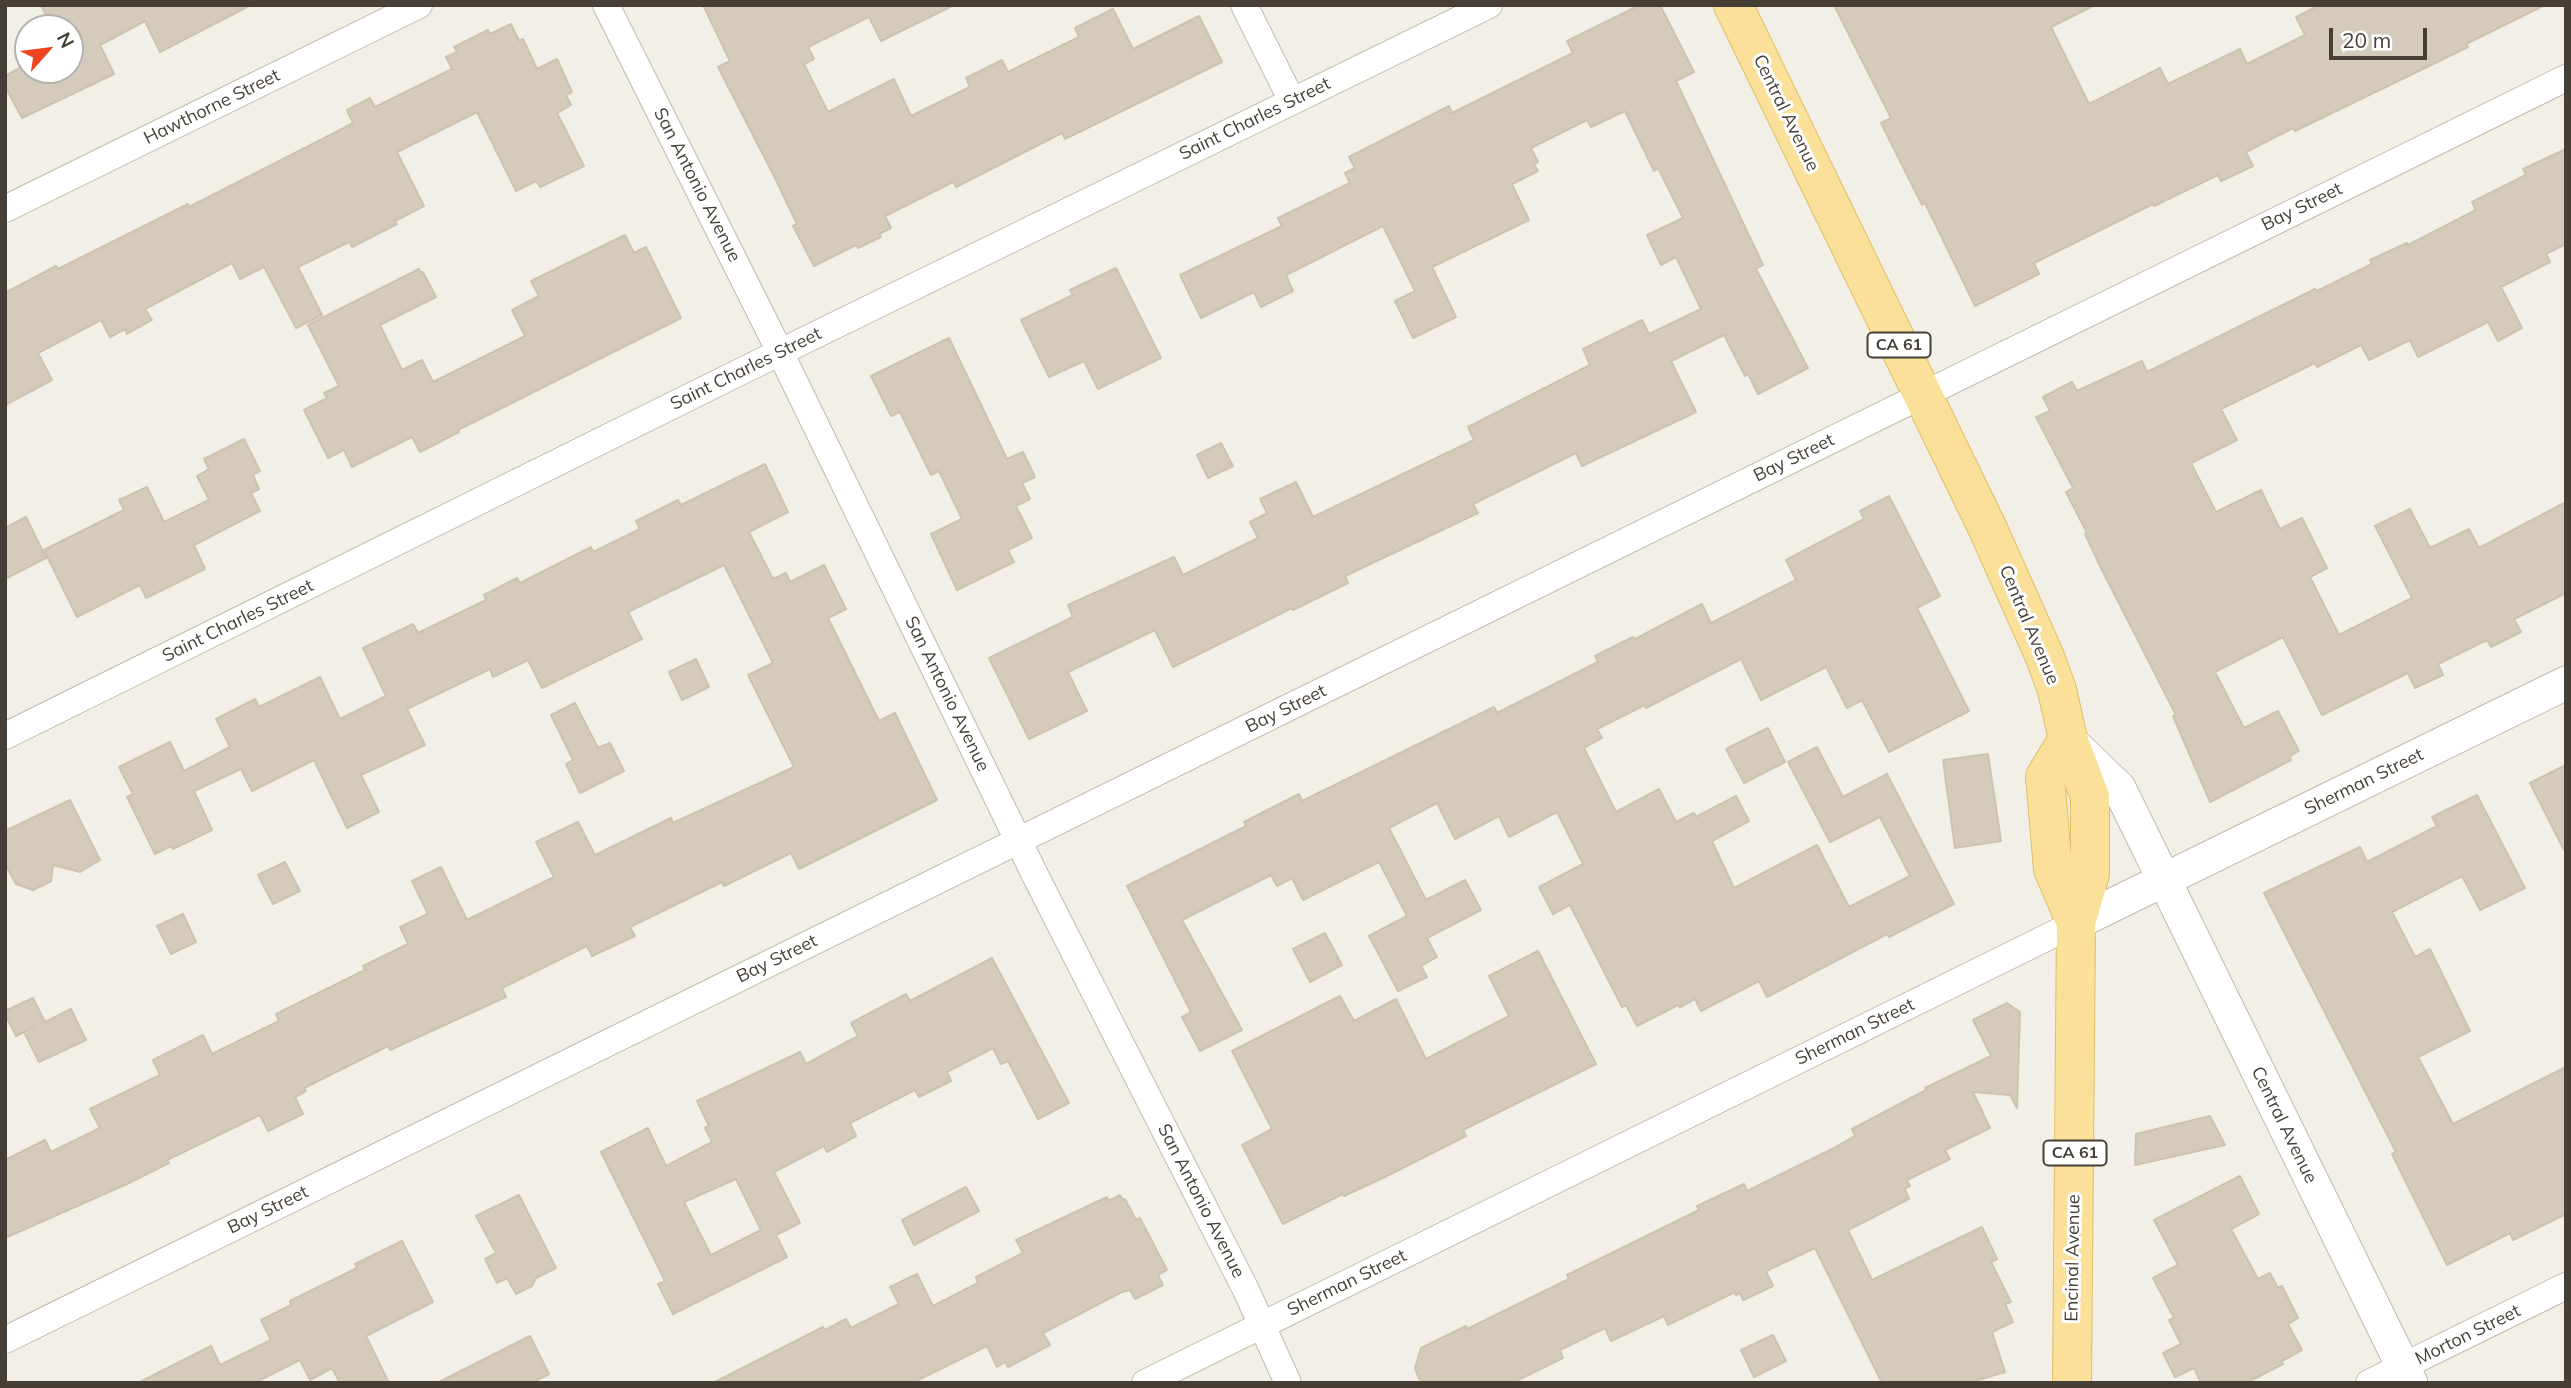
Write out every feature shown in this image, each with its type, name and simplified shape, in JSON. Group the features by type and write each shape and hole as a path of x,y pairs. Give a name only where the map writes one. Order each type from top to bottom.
{"main road":[{"name":"Central Avenue","path":"1733,5 1987,527 2045,657 2057,690 2068,739"},
{"name":"Encinal Avenue","path":"2068,739 2045,777 2053,869 2076,923 2072,1383"}],"street":[{"name":"Hawthorne Street","path":"5,209 419,5"},
{"name":"San Antonio Avenue","path":"606,5 780,352 1018,841 1234,1266 1288,1383"},
{"path":"1244,5 1292,101"},
{"name":"Saint Charles Street","path":"5,736 1489,5"},
{"name":"Bay Street","path":"5,1340 2566,78"},
{"name":"Sherman Street","path":"1146,1383 2566,683"},
{"name":"Central Avenue","path":"2068,739 2119,788 2407,1375"},
{"name":"Morton Street","path":"2370,1383 2407,1375 2566,1286"}],"building":[{"path":"41,5 251,5 160,52 145,21 100,45 114,74 22,118 5,86 5,76 14,71 14,84 84,84 84,14 45,14"},
{"path":"703,5 954,5 881,41 869,17 808,47 814,59 804,64 828,112 894,79 911,116 970,87 966,78 1002,60 1008,72 1079,37 1075,28 1113,9 1133,49 1199,16 1222,62 1065,139 1062,133 956,187 953,182 885,216 891,228 879,234 881,237 858,248 856,245 814,266 793,226 797,224 775,178 718,67 730,61"},
{"path":"1640,5 1660,5 1694,72 1676,81 1763,265 1756,269 1808,368 1758,394 1748,374 1745,376 1724,335 1671,361 1696,412 1582,466 1576,453 1473,504 1478,513 1345,576 1348,583 1173,667 1155,630 1068,672 1087,711 1029,739 989,658 1073,617 1068,605 1174,557 1183,575 1258,538 1250,522 1267,513 1260,499 1296,482 1313,517 1474,440 1468,427 1590,365 1583,349 1642,320 1649,334 1701,309 1676,257 1661,265 1647,235 1683,218 1658,168 1654,171 1625,111 1591,127 1587,120 1531,148 1538,162 1534,164 1538,171 1512,184 1529,220 1432,267 1456,317 1413,338 1395,301 1415,291 1383,226 1286,275 1293,291 1261,307 1254,292 1201,318 1180,275 1282,226 1278,218 1350,183 1345,173 1355,168 1349,157 1449,106 1452,113 1573,53 1567,41"},
{"path":"1834,5 2095,5 2051,27 2089,104 2160,68 2168,84 2240,49 2247,64 2305,35 2296,17 2320,5 2545,5 2466,44 2468,47 2246,152 2253,166 2221,181 2218,175 2034,263 2039,274 1975,306 1925,203 1922,205 1881,123 1891,118"},
{"path":"511,24 519,41 523,39 537,69 557,59 572,92 566,95 571,105 557,113 584,166 540,187 536,181 516,191 477,112 397,152 424,206 395,221 397,224 352,247 349,242 298,267 322,315 296,328 264,267 240,279 232,263 145,309 152,320 127,334 125,329 110,337 101,320 38,353 52,380 5,405 5,293 188,204 189,207 340,130 353,123 347,110 370,98 375,107 452,69 446,57 457,52 454,47 488,30 490,34"},
{"path":"2566,149 2566,244 2546,254 2550,262 2501,287 2522,328 2498,341 2488,322 2418,357 2410,340 2369,360 2361,345 2317,367 2315,363 2221,409 2237,440 2191,463 2216,512 2261,490 2280,529 2302,518 2327,568 2310,577 2339,635 2412,598 2375,526 2410,509 2430,548 2469,529 2479,548 2566,502 2566,593 2514,619 2521,632 2491,647 2487,640 2438,664 2443,675 2415,688 2408,673 2322,715 2283,637 2215,672 2244,728 2278,711 2299,751 2290,756 2291,760 2210,802 2173,716 2176,715 2100,566 2066,492 2073,488 2036,417 2050,411 2043,397 2072,382 2077,391 2142,361 2147,372 2315,289 2317,291 2372,264 2370,260 2407,243 2408,245 2476,210 2472,202 2526,175 2523,169"},
{"path":"625,235 634,253 646,247 681,318 458,430 459,432 420,452 412,437 352,467 344,450 328,458 304,410 327,398 324,393 339,386 308,325 419,269 436,297 380,325 402,370 422,360 433,382 525,336 512,310 539,296 531,281"},
{"path":"1116,268 1161,358 1098,389 1084,361 1049,377 1021,320 1073,295 1070,290"},
{"path":"949,338 1007,459 1023,452 1035,477 1022,483 1030,499 1016,506 1032,538 1008,550 1014,562 957,590 931,534 962,519 939,471 931,475 900,412 891,416 871,376"},
{"path":"244,439 260,471 253,475 259,489 251,493 260,511 194,545 205,569 146,598 140,585 77,617 44,550 124,510 119,500 147,487 164,522 209,500 197,476 209,469 204,459"},
{"path":"1221,443 1233,466 1208,478 1197,455"},
{"path":"765,464 788,512 749,532 773,579 786,573 790,582 824,565 846,609 828,618 879,721 895,713 937,800 799,869 791,853 724,886 722,882 630,927 635,936 592,956 587,946 502,988 506,997 390,1050 388,1046 304,1088 306,1091 295,1097 303,1114 268,1131 260,1115 167,1160 169,1163 127,1184 5,1238 5,1160 45,1140 51,1152 100,1128 90,1109 160,1075 153,1060 203,1035 212,1054 279,1021 276,1014 365,970 363,966 408,944 400,927 428,914 412,881 441,867 467,920 554,877 536,842 578,822 595,855 671,818 673,823 794,767 748,675 773,663 724,565 628,612 642,639 542,688 528,660 493,677 490,669 407,709 425,745 361,775 379,812 347,828 314,760 252,791 241,769 194,791 212,830 173,849 171,846 155,854 127,797 133,794 119,767 170,742 184,771 230,747 216,719 255,699 259,707 320,677 340,719 386,696 363,648 413,624 418,633 486,600 484,595 517,578 520,583 591,547 593,552 640,529 636,521 678,500 681,505"},
{"path":"1889,496 1940,596 1917,608 1969,711 1889,752 1862,700 1847,708 1826,667 1761,700 1741,659 1646,708 1645,705 1597,729 1602,738 1584,748 1616,812 1659,789 1676,822 1694,813 1696,817 1736,796 1749,821 1712,841 1734,888 1817,845 1849,907 1910,876 1880,817 1830,842 1788,762 1817,747 1843,797 1887,774 1954,904 1889,937 1887,934 1767,997 1759,981 1701,1011 1695,999 1637,1026 1626,1005 1622,1007 1570,905 1553,914 1539,887 1583,864 1557,812 1509,837 1499,816 1455,839 1437,803 1389,828 1426,900 1465,880 1481,910 1427,938 1437,957 1421,966 1427,977 1398,991 1369,936 1407,916 1379,862 1303,900 1292,878 1277,886 1271,875 1182,920 1242,1030 1200,1051 1182,1017 1191,1012 1127,886 1246,826 1244,822 1299,794 1302,801 1494,707 1497,713 1598,662 1595,656 1633,637 1635,639 1702,604 1711,623 1796,580 1786,560 1864,519 1860,511"},
{"path":"26,517 46,558 5,579 5,528"},
{"path":"696,659 709,687 682,700 669,672"},
{"path":"575,703 598,748 610,743 624,771 580,793 566,764 573,760 551,715"},
{"path":"1768,728 1785,762 1744,783 1726,749"},
{"path":"1988,754 2001,841 1955,848 1943,760"},
{"path":"2566,765 2566,854 2530,783"},
{"path":"2477,795 2525,888 2480,910 2462,876 2392,912 2415,957 2430,949 2470,1031 2418,1057 2453,1124 2566,1067 2566,1214 2513,1240 2510,1233 2447,1265 2392,1154 2396,1152 2264,893 2360,847 2367,862 2437,826 2432,817"},
{"path":"70,800 100,860 80,872 53,865 51,881 33,890 16,884 5,864 5,831"},
{"path":"285,862 300,891 273,904 258,875"},
{"path":"183,914 196,942 171,954 157,926"},
{"path":"1325,933 1342,965 1310,982 1293,949"},
{"path":"1538,951 1596,1064 1463,1130 1466,1136 1283,1224 1242,1145 1272,1129 1232,1051 1340,996 1354,1021 1396,999 1426,1059 1509,1016 1489,976"},
{"path":"992,958 1069,1103 1038,1119 1008,1061 1001,1064 993,1048 947,1072 951,1081 919,1097 915,1090 850,1123 856,1136 827,1152 824,1146 774,1172 800,1223 776,1235 787,1257 673,1314 658,1284 665,1281 601,1152 648,1128 666,1166 712,1142 705,1128 709,1126 697,1101 800,1052 806,1064 858,1036 851,1023 906,994 910,1001","holes":["736,1179 761,1230 711,1255 684,1202"]},
{"path":"33,998 45,1022 71,1009 86,1040 39,1062 24,1032 35,1026 16,1036 5,1014 5,1011"},
{"path":"2007,1003 2020,1012 2017,1108 2010,1095 1973,1092 1990,1128 1945,1150 1950,1159 1907,1180 1910,1186 1905,1189 1909,1199 1848,1230 1872,1280 1982,1227 1997,1259 1991,1262 2011,1302 2005,1304 2013,1322 1992,1332 2005,1372 1968,1383 1882,1383 1815,1248 1766,1271 1773,1286 1743,1300 1740,1293 1736,1295 1735,1292 1668,1325 1664,1316 1611,1341 1605,1328 1560,1350 1563,1358 1512,1383 1436,1383 1419,1379 1415,1368 1421,1348 1466,1326 1467,1329 1569,1279 1567,1275 1699,1210 1697,1206 1744,1184 1747,1191 1832,1149 1855,1136 1852,1129 1928,1089 1925,1088 1991,1056 1973,1020"},
{"path":"2210,1116 2225,1145 2135,1165 2136,1134"},
{"path":"2240,1176 2259,1214 2231,1229 2258,1279 2270,1273 2278,1288 2282,1286 2298,1318 2288,1324 2302,1350 2282,1361 2283,1364 2246,1383 2201,1383 2194,1368 2175,1377 2163,1353 2181,1344 2169,1320 2174,1318 2153,1278 2178,1265 2154,1220"},
{"path":"966,1187 979,1211 914,1245 902,1220"},
{"path":"519,1195 556,1268 536,1278 532,1286 516,1294 507,1278 497,1283 485,1259 496,1253 476,1216"},
{"path":"1120,1195 1136,1220 1140,1218 1167,1270 1158,1275 1163,1285 1135,1299 1130,1290 1122,1292 1043,1333 1050,1345 1008,1367 1005,1362 997,1367 987,1346 912,1383 713,1383 823,1327 825,1330 846,1319 851,1328 899,1304 890,1287 917,1274 933,1306 978,1283 976,1277 1023,1253 1016,1240 1107,1197 1109,1201"},
{"path":"402,1241 433,1302 366,1336 389,1383 340,1383 332,1368 310,1380 300,1360 254,1383 138,1383 211,1346 220,1365 271,1340 261,1320 291,1305 290,1301 357,1268 355,1264"},
{"path":"1773,1335 1786,1361 1754,1377 1741,1350"},
{"path":"530,1336 549,1374 531,1383 437,1383"}]}
